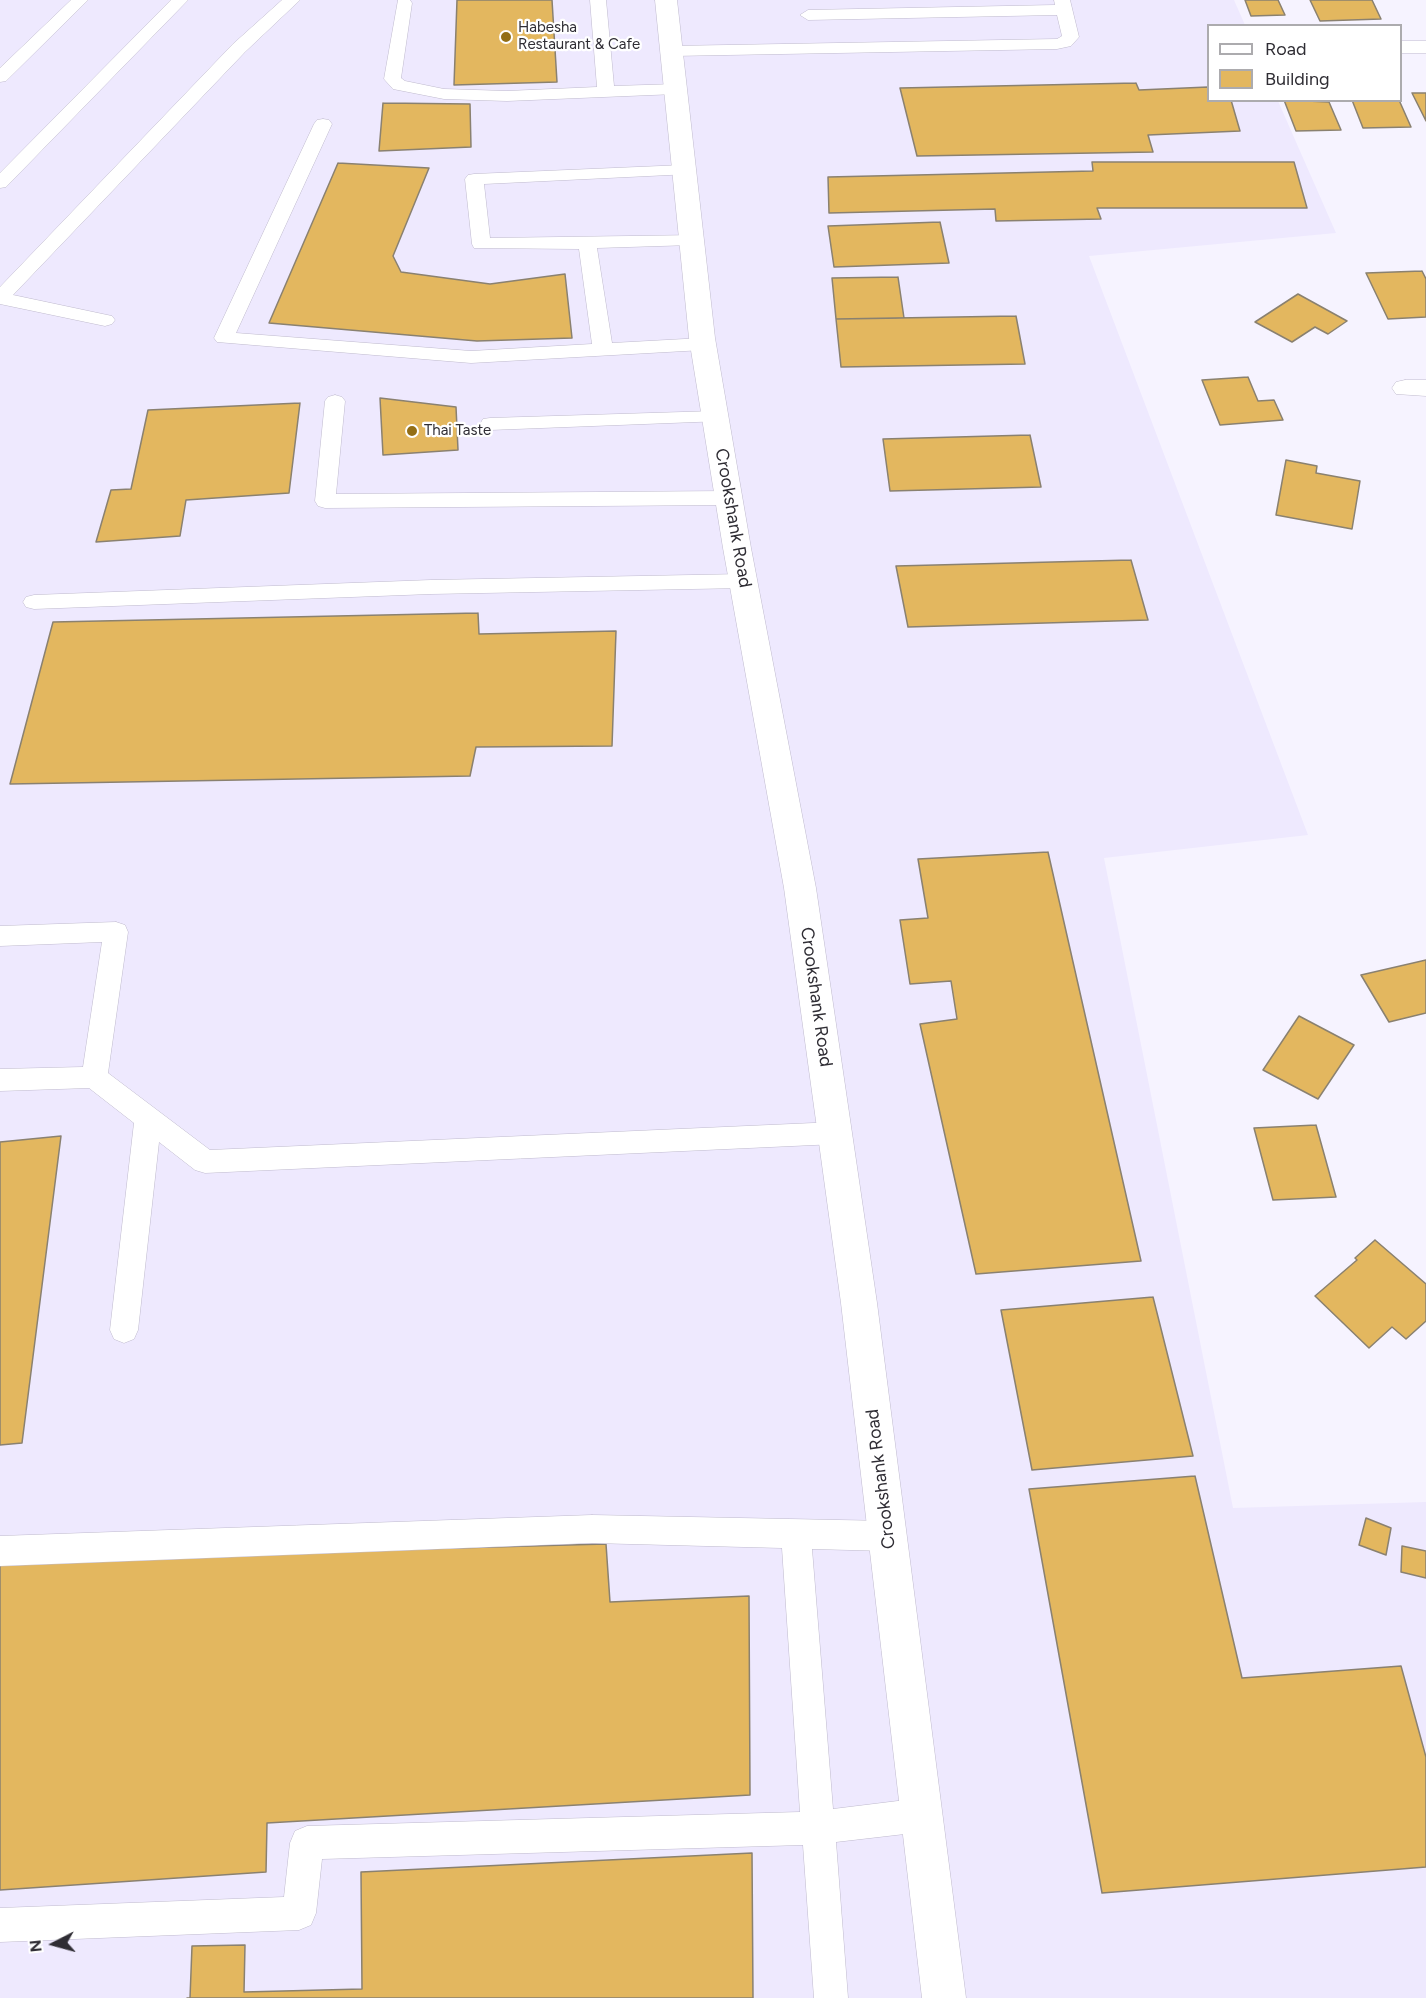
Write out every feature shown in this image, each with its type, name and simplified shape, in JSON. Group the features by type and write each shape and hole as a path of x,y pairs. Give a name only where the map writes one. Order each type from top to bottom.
{"street":[{"name":"Crookshank Road","path":"666,0 703,344 800,888 836,1133 944,1998"},
{"path":"1402,47 1426,47"}],"lane":[{"path":"0,77 80,0"},
{"path":"0,183 180,0"},
{"path":"268,0 291,2"},
{"path":"598,0 606,92"},
{"path":"0,298 239,48 291,2"},
{"path":"404,3 392,79 399,85 417,90 454,94 507,96 676,89"},
{"path":"672,51 809,25 1063,5 1071,37 1057,44 809,25"},
{"path":"323,123 224,339 471,357 703,344"},
{"path":"684,170 474,179 481,244 587,243 692,238"},
{"path":"587,243 603,350"},
{"path":"0,298 105,320"},
{"path":"334,401 325,501 729,498"},
{"path":"490,424 716,417"},
{"path":"34,602 431,587 744,581"},
{"path":"0,936 116,932 94,1077"},
{"path":"0,1080 94,1077 206,1162 836,1133"},
{"path":"124,1330 148,1118"},
{"path":"0,1551 592,1529 888,1536"},
{"path":"796,1533 831,1998"},
{"path":"0,1925 299,1913 307,1843 818,1828 922,1815"}],"shaded area":[{"path":"0,0 1234,0 1245,24 1207,24 1207,102 1278,102 1336,233 1089,256 1308,835 1104,858 1233,1508 1426,1502 1426,1998 0,1998"}],"building":[{"path":"457,0 552,0 557,82 454,85"},
{"path":"1245,0 1278,0 1285,15 1251,16"},
{"path":"1310,0 1372,0 1381,19 1320,21"},
{"path":"1136,83 1139,90 1207,87 1207,102 1232,102 1240,131 1148,135 1153,152 917,156 900,88"},
{"path":"1412,93 1426,93 1426,121"},
{"path":"1285,102 1329,102 1341,130 1296,131"},
{"path":"1353,102 1400,102 1411,127 1363,128"},
{"path":"383,103 470,104 471,147 379,151"},
{"path":"1092,162 1294,162 1307,208 1097,208 1101,219 996,221 995,209 829,213 828,177 1093,171"},
{"path":"338,163 429,168 393,256 401,272 490,284 565,274 572,338 477,341 269,323"},
{"path":"940,222 949,263 834,267 828,226"},
{"path":"1422,271 1426,279 1426,317 1388,319 1366,273"},
{"path":"898,277 904,318 836,319 832,278"},
{"path":"1298,294 1347,321 1328,334 1315,327 1292,342 1255,322"},
{"path":"1016,316 1025,364 841,367 836,319"},
{"path":"1248,377 1258,401 1274,400 1283,420 1220,425 1202,380"},
{"path":"380,398 456,407 458,450 383,455"},
{"path":"300,403 289,493 186,500 180,536 96,542 111,490 131,489 148,410"},
{"path":"1030,435 1041,487 890,491 883,439"},
{"path":"1286,460 1317,466 1316,473 1360,481 1352,529 1276,515"},
{"path":"1131,560 1148,620 908,627 896,566"},
{"path":"478,613 479,634 616,631 612,746 476,747 470,776 10,784 53,622"},
{"path":"1048,852 1141,1261 976,1274 920,1024 957,1019 951,981 910,984 900,920 928,918 918,859"},
{"path":"1426,960 1426,1013 1389,1022 1361,975"},
{"path":"1299,1016 1354,1045 1318,1099 1263,1070"},
{"path":"1316,1125 1336,1197 1273,1200 1254,1128"},
{"path":"61,1136 22,1443 0,1445 0,1142"},
{"path":"1375,1240 1426,1284 1426,1321 1406,1339 1392,1327 1369,1348 1315,1296 1357,1260 1355,1258"},
{"path":"1153,1297 1193,1456 1032,1470 1001,1310"},
{"path":"1195,1476 1242,1678 1401,1666 1426,1757 1426,1867 1102,1893 1029,1489"},
{"path":"1366,1518 1391,1528 1386,1555 1359,1545"},
{"path":"606,1544 610,1602 749,1596 750,1795 267,1823 266,1872 0,1890 0,1560"},
{"path":"1402,1546 1426,1551 1426,1578 1401,1572"},
{"path":"752,1853 753,1998 190,1998 192,1946 245,1945 244,1992 362,1989 361,1872"}],"place":[{"name":"Habesha Restaurant & Cafe","path":"506,37"},
{"name":"Thai Taste","path":"412,431"}]}
